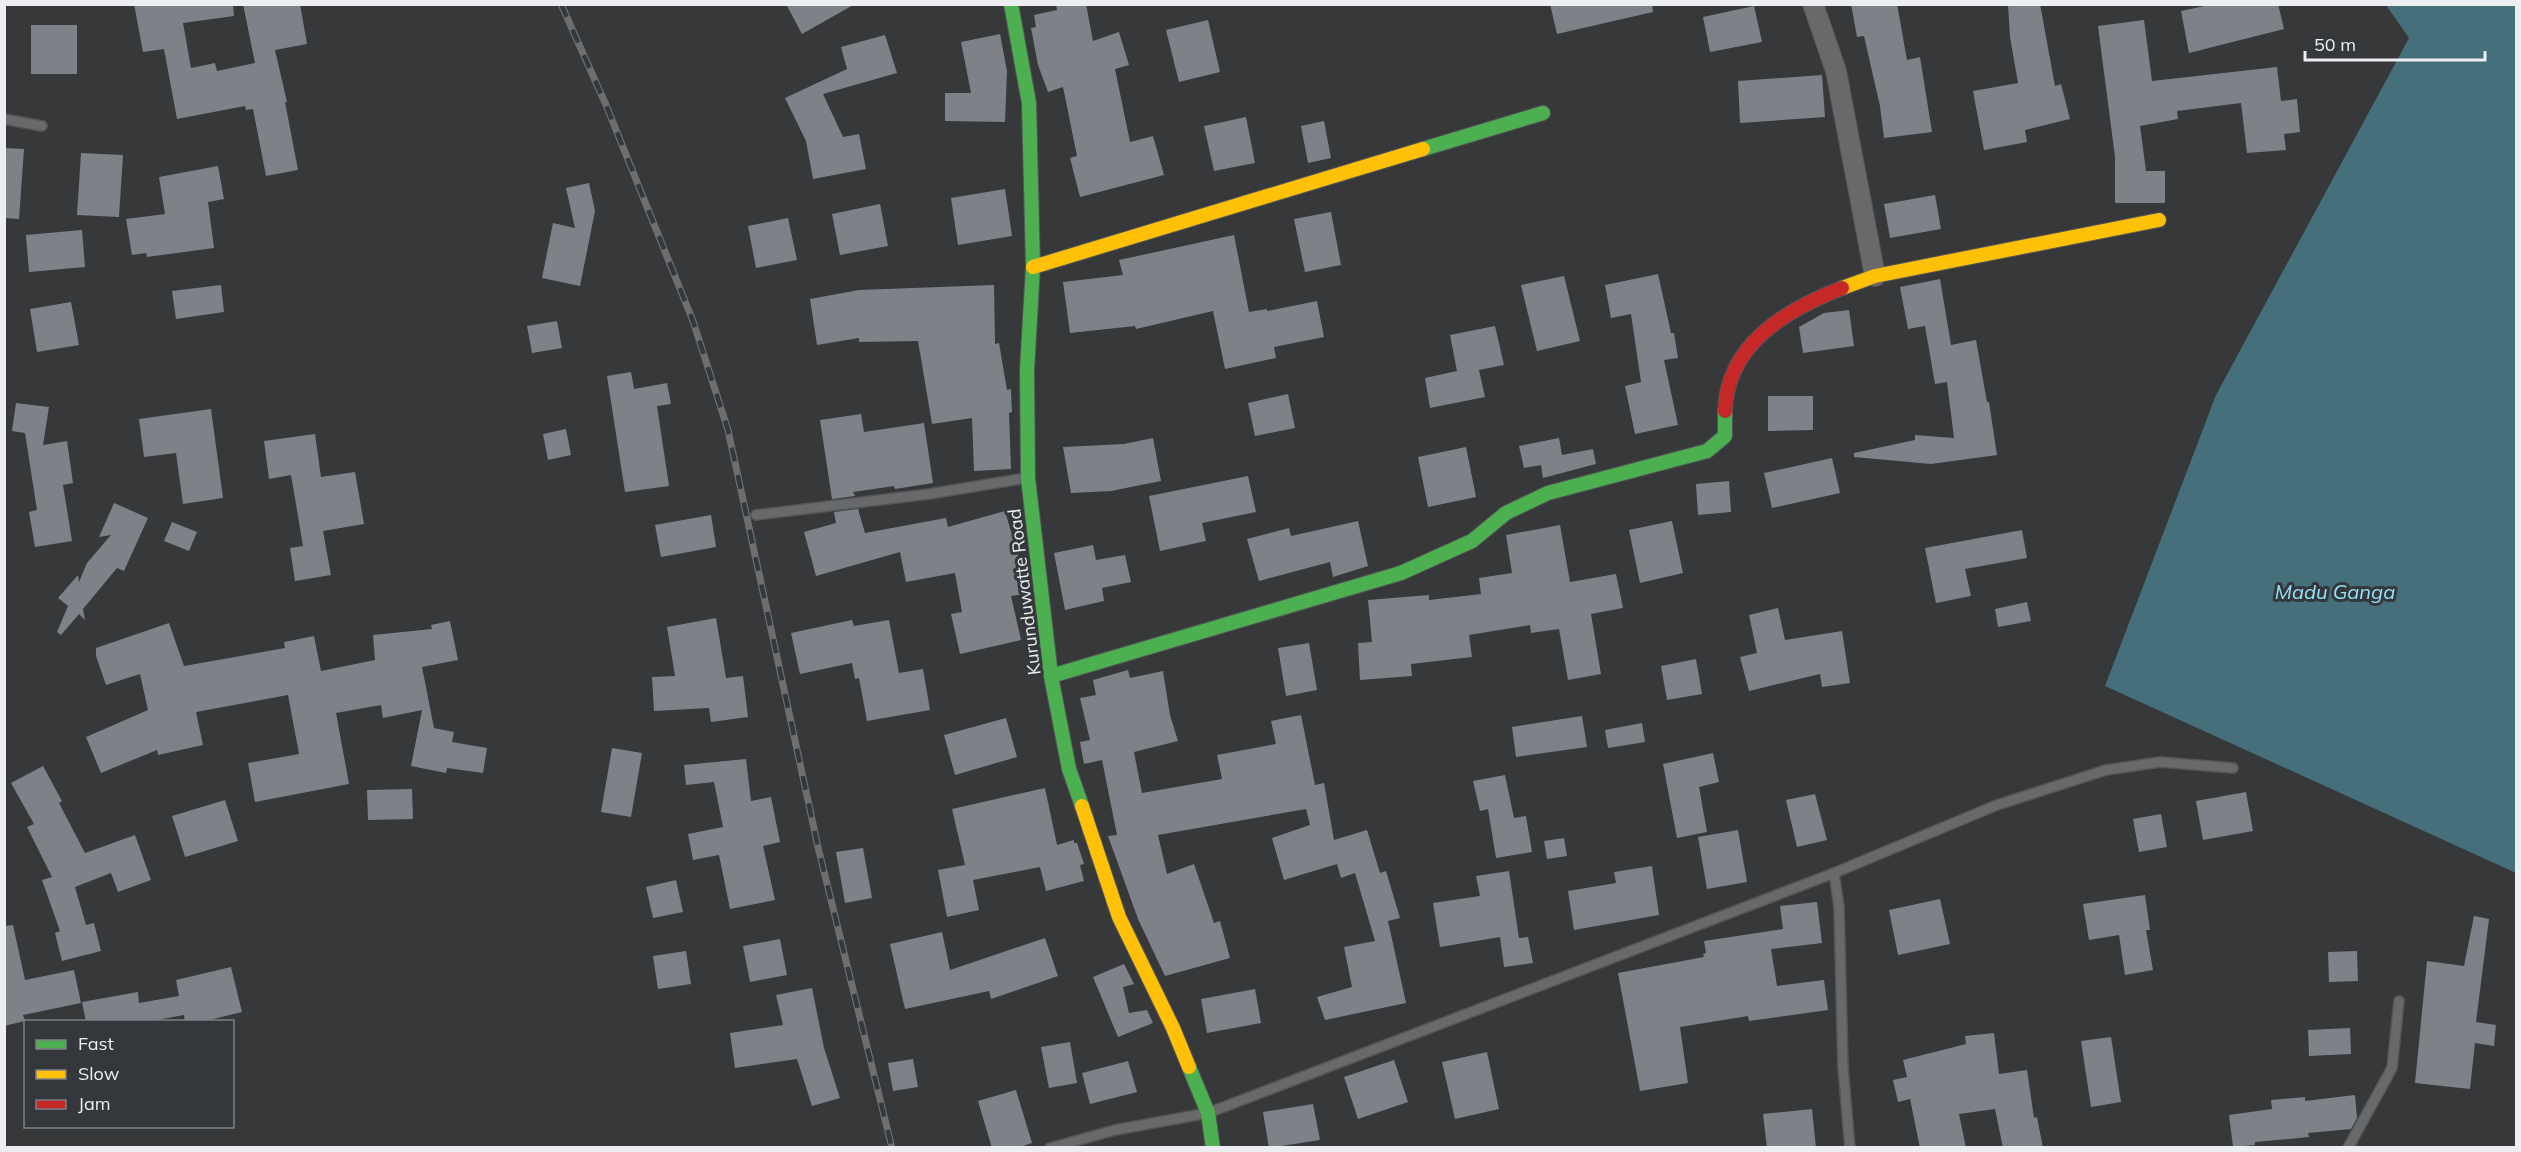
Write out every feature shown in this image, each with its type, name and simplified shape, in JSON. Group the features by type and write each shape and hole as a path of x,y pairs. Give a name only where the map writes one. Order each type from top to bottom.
{"street":[{"name":"Kurunduwatte Road","path":"1011,4 1029,103 1033,267 1027,370 1028,478 1052,676 1070,769 1119,917 1173,1028 1208,1113 1214,1148"},
{"path":"1813,4 1836,71 1875,276"},
{"path":"1033,267 1542,113"},
{"path":"1052,676 1401,573 1472,541 1506,513 1548,493 1707,451 1725,436 1728,384 1743,350 1779,320 1834,291 1875,276 2159,220"}],"lane":[{"path":"4,120 42,126"},
{"path":"756,515 928,494 1028,478"},
{"path":"1050,1148 1115,1130 1208,1113 1834,873 1996,805 2106,770 2160,762 2233,768"},
{"path":"1834,873 1839,907 1843,1066 1850,1148"},
{"path":"2348,1148 2392,1068 2399,1001"}],"water":[{"name":"Madu Ganga","path":"2386,5 2516,5 2516,873 2105,686 2216,395 2409,38"}],"building":[{"path":"134,4 233,4 234,16 183,23 191,68 215,63 217,71 255,63 243,4 300,4 307,44 275,50 287,102 285,102 298,170 266,176 253,109 246,110 245,106 177,119 164,49 143,52"},
{"path":"786,4 855,4 802,34"},
{"path":"1056,4 1086,4 1093,41 1119,32 1129,65 1115,69 1130,142 1153,136 1164,175 1080,197 1070,158 1077,156 1063,87 1048,92 1038,65 1031,28 1036,27 1034,15 1057,10"},
{"path":"1550,4 1652,4 1653,12 1557,34"},
{"path":"1851,4 1897,4 1907,60 1920,57 1932,132 1884,138 1880,106 1864,36 1857,37"},
{"path":"2008,4 2040,4 2055,86 2061,84 2070,119 2025,130 2027,142 1984,150 1973,91 2018,83 2010,37"},
{"path":"2214,4 2278,4 2284,29 2189,53 2181,11"},
{"path":"1754,6 1762,42 1710,52 1703,17"},
{"path":"1208,20 1220,72 1179,82 1166,30"},
{"path":"2144,20 2152,81 2277,67 2281,101 2297,99 2300,132 2284,134 2286,150 2247,153 2241,103 2177,111 2178,119 2140,126 2146,171 2165,171 2165,203 2115,203 2115,157 2098,26"},
{"path":"31,25 77,25 77,74 31,74"},
{"path":"1000,34 1007,71 1005,122 945,121 945,93 971,93 961,42"},
{"path":"885,35 897,73 823,94 843,137 859,134 866,169 813,179 806,141 785,98 847,69 841,47"},
{"path":"1822,75 1825,117 1740,123 1738,81"},
{"path":"1246,117 1255,163 1214,171 1204,126"},
{"path":"1324,121 1331,158 1308,163 1301,126"},
{"path":"4,148 24,149 19,219 4,218"},
{"path":"81,153 123,155 119,217 77,215"},
{"path":"218,166 224,199 208,202 214,248 147,257 146,253 132,255 126,219 165,214 159,177"},
{"path":"589,183 595,211 580,286 542,278 553,223 575,228 566,188"},
{"path":"1005,189 1012,236 958,245 951,198"},
{"path":"1935,195 1941,229 1890,238 1884,204"},
{"path":"880,204 888,246 840,255 832,214"},
{"path":"1331,212 1341,265 1305,272 1294,219"},
{"path":"788,218 797,260 756,268 748,226"},
{"path":"82,230 85,267 29,272 26,235"},
{"path":"1234,235 1249,312 1267,309 1267,311 1317,301 1324,337 1274,347 1276,358 1225,369 1213,311 1136,329 1135,326 1070,333 1063,282 1123,275 1119,260"},
{"path":"1658,274 1671,333 1674,333 1678,358 1664,360 1678,425 1635,434 1625,386 1641,382 1631,314 1611,318 1605,285"},
{"path":"1564,276 1580,341 1537,351 1521,285"},
{"path":"1940,279 1951,345 1976,340 1997,455 1931,464 1854,457 1854,453 1915,440 1915,435 1954,438 1947,382 1935,384 1925,326 1908,329 1900,287"},
{"path":"221,285 224,312 176,319 172,291"},
{"path":"994,285 995,344 999,343 1007,390 1011,389 1012,412 1009,413 1011,469 974,471 972,418 932,424 918,341 859,342 859,338 817,345 810,299 859,290"},
{"path":"71,302 79,345 37,352 30,309"},
{"path":"1849,310 1854,346 1803,353 1799,327 1824,313"},
{"path":"557,321 562,348 532,353 527,326"},
{"path":"1495,326 1504,365 1479,370 1485,397 1430,408 1425,378 1457,371 1450,335"},
{"path":"631,372 634,389 667,383 671,404 657,406 669,486 625,492 607,376"},
{"path":"1288,394 1295,428 1255,436 1248,403"},
{"path":"1768,396 1813,396 1813,430 1768,431"},
{"path":"16,403 49,407 43,445 67,441 73,483 63,485 72,541 35,547 29,512 37,510 25,433 12,431"},
{"path":"211,409 223,498 183,504 176,453 144,457 139,419"},
{"path":"861,414 864,432 924,423 933,483 853,492 855,496 832,499 820,420"},
{"path":"566,429 571,455 548,460 543,434"},
{"path":"315,434 321,477 355,472 364,524 323,531 331,575 295,581 290,548 303,546 291,475 269,479 264,441"},
{"path":"1153,438 1161,481 1111,491 1071,493 1063,447 1124,444"},
{"path":"1559,438 1562,455 1593,449 1596,464 1543,478 1541,465 1524,468 1519,446"},
{"path":"1466,447 1476,497 1428,507 1418,457"},
{"path":"1832,458 1840,493 1772,508 1764,473"},
{"path":"1248,476 1256,512 1202,523 1206,541 1160,551 1149,496"},
{"path":"1729,481 1731,512 1698,515 1696,484"},
{"path":"114,503 148,518 124,571 117,568 83,609 85,620 79,614 61,635 57,632 68,606 58,598 78,575 79,582 87,563 111,535 99,537"},
{"path":"858,509 865,533 946,518 948,527 1005,511 1024,576 1026,594 1011,596 1021,640 960,654 951,614 962,612 955,573 906,582 900,552 816,576 804,532 836,523 834,512"},
{"path":"711,515 716,547 661,557 655,525"},
{"path":"1358,521 1368,566 1333,577 1330,562 1259,581 1247,539 1289,528 1291,536"},
{"path":"1672,521 1683,573 1640,583 1629,530"},
{"path":"172,522 197,532 189,551 164,541"},
{"path":"1560,525 1570,582 1616,574 1623,608 1591,614 1601,674 1568,680 1559,629 1531,633 1530,625 1469,635 1472,657 1411,664 1412,676 1360,680 1358,643 1372,642 1368,600 1429,595 1429,600 1481,594 1479,578 1512,573 1506,535"},
{"path":"2022,530 2027,558 1965,569 1971,596 1936,603 1925,548"},
{"path":"1093,545 1096,560 1125,555 1131,582 1102,588 1104,601 1065,610 1054,553"},
{"path":"2027,602 2031,621 1998,627 1995,609"},
{"path":"1778,608 1785,640 1842,631 1850,683 1822,687 1820,674 1749,691 1740,657 1757,653 1749,615"},
{"path":"716,618 726,678 743,676 748,717 711,722 709,708 654,711 652,677 675,676 667,627"},
{"path":"852,620 854,626 889,620 899,673 923,669 930,710 867,721 859,678 855,679 852,663 800,674 791,633"},
{"path":"450,621 458,660 422,667 434,728 454,732 452,742 487,748 483,773 447,768 446,773 411,766 422,710 383,718 381,705 336,713 349,784 255,802 248,763 299,754 288,695 196,712 203,745 158,755 157,750 101,773 86,737 148,710 140,674 106,685 96,656 96,648 169,623 184,666 285,648 284,642 314,636 321,671 375,660 373,635 432,629 431,625"},
{"path":"1309,643 1317,690 1286,696 1278,648"},
{"path":"1696,659 1702,694 1667,700 1661,666"},
{"path":"1128,670 1130,678 1163,671 1170,715 1178,741 1134,752 1142,793 1222,779 1217,755 1276,744 1271,721 1301,715 1315,785 1324,783 1334,840 1367,830 1380,873 1386,871 1400,918 1388,921 1406,1003 1325,1020 1317,997 1352,987 1344,947 1375,941 1355,873 1341,878 1337,864 1284,880 1272,838 1310,825 1306,809 1158,835 1167,874 1194,864 1214,923 1220,921 1230,958 1165,976 1138,919 1108,836 1117,835 1102,760 1084,764 1080,742 1090,740 1080,698 1096,695 1093,680"},
{"path":"1582,716 1587,747 1516,757 1512,727"},
{"path":"1006,718 1017,757 955,775 944,735"},
{"path":"1642,723 1645,742 1608,748 1605,730"},
{"path":"612,748 642,753 631,817 601,812"},
{"path":"1713,753 1719,782 1699,787 1707,832 1677,838 1663,764"},
{"path":"746,759 751,801 771,797 780,842 763,846 775,900 730,909 719,855 693,860 688,834 723,827 714,782 686,785 684,765"},
{"path":"43,766 62,801 59,803 85,853 135,835 151,880 118,892 111,873 75,887 86,925 94,923 101,951 62,961 55,933 60,931 42,880 52,877 27,827 34,824 11,783"},
{"path":"1505,775 1514,818 1526,816 1532,852 1496,858 1488,809 1480,811 1473,781"},
{"path":"1045,788 1057,845 1074,840 1074,843 1077,843 1084,864 1080,865 1084,881 1046,891 1040,867 973,880 979,910 947,917 938,870 965,865 952,809"},
{"path":"412,789 413,819 368,820 367,790"},
{"path":"2246,792 2253,831 2203,840 2196,801"},
{"path":"1815,794 1827,840 1797,847 1786,800"},
{"path":"225,800 238,841 185,857 172,816"},
{"path":"2161,814 2167,847 2139,852 2133,819"},
{"path":"1738,830 1747,882 1707,889 1698,837"},
{"path":"1564,838 1567,856 1547,859 1544,841"},
{"path":"863,848 872,898 845,903 836,852"},
{"path":"1652,866 1659,915 1574,930 1568,891 1616,883 1614,872"},
{"path":"1509,871 1519,938 1528,937 1533,963 1504,967 1500,937 1440,947 1433,903 1480,896 1476,876"},
{"path":"676,880 683,912 653,918 646,887"},
{"path":"2145,895 2150,930 2146,930 2153,970 2125,975 2119,935 2089,940 2083,904"},
{"path":"1940,899 1950,944 1898,955 1889,910"},
{"path":"1817,902 1822,943 1771,949 1777,986 1824,980 1828,1010 1749,1021 1748,1016 1680,1027 1688,1083 1640,1091 1618,973 1704,957 1703,954 1706,953 1704,941 1783,929 1780,906"},
{"path":"2474,916 2489,919 2476,1022 2496,1025 2494,1046 2475,1043 2470,1089 2415,1083 2427,961 2464,966"},
{"path":"13,925 25,980 74,970 81,1003 23,1015 24,1021 4,1026 4,926"},
{"path":"942,932 950,970 1045,938 1058,976 991,999 989,991 905,1009 890,944"},
{"path":"780,939 787,975 750,982 743,946"},
{"path":"686,951 691,984 658,989 653,956"},
{"path":"2357,951 2358,981 2329,982 2328,952"},
{"path":"1124,964 1134,984 1123,987 1129,1013 1147,1010 1153,1023 1118,1037 1093,977"},
{"path":"231,967 242,1012 209,1020 185,1020 184,1015 157,1020 86,1020 82,1002 138,992 139,1003 179,996 176,980"},
{"path":"812,988 824,1048 840,1098 812,1106 797,1059 735,1068 730,1033 783,1025 776,995"},
{"path":"1255,989 1261,1023 1207,1033 1201,999"},
{"path":"2350,1028 2351,1054 2309,1056 2308,1030"},
{"path":"1994,1033 1999,1074 2027,1070 2034,1118 2037,1117 2043,1148 2003,1148 1995,1109 1959,1114 1966,1148 1920,1148 1910,1099 1898,1102 1893,1080 1907,1077 1903,1060 1966,1044 1965,1036"},
{"path":"2111,1037 2121,1102 2091,1107 2081,1041"},
{"path":"1070,1042 1077,1083 1049,1088 1041,1047"},
{"path":"1487,1052 1499,1109 1455,1119 1442,1062"},
{"path":"913,1059 918,1087 893,1091 888,1063"},
{"path":"1394,1060 1408,1102 1358,1119 1344,1077"},
{"path":"1128,1061 1137,1092 1090,1104 1082,1073"},
{"path":"1016,1090 1032,1143 1017,1148 992,1148 978,1101"},
{"path":"2355,1095 2357,1118 2351,1129 2308,1133 2309,1137 2255,1142 2255,1145 2233,1147 2229,1115 2272,1109 2271,1100 2305,1097 2305,1101"},
{"path":"1313,1104 1320,1140 1269,1148 1263,1112"},
{"path":"1812,1109 1816,1148 1767,1148 1763,1114"}],"railway":[{"path":"561,4 606,105 693,321 728,430 818,847 892,1148"}],"traffic: fast":[{"path":"1011,4 1029,103 1033,267 1027,370 1028,478 1051,676 1069,769 1082,806"},
{"path":"1423,149 1543,113"},
{"path":"1051,676 1401,573 1472,541 1506,513 1548,493 1707,451 1725,436 1725,411"},
{"path":"1189,1067 1208,1113 1213,1148"}],"traffic: slow":[{"path":"1033,267 1423,149"},
{"path":"1842,288 1875,276 2159,220"},
{"path":"1082,806 1119,917 1173,1028 1189,1067"}],"traffic: jam":[{"path":"1725,411 1728,387 1736,367 1748,348 1781,319 1800,307 1842,288"}]}
